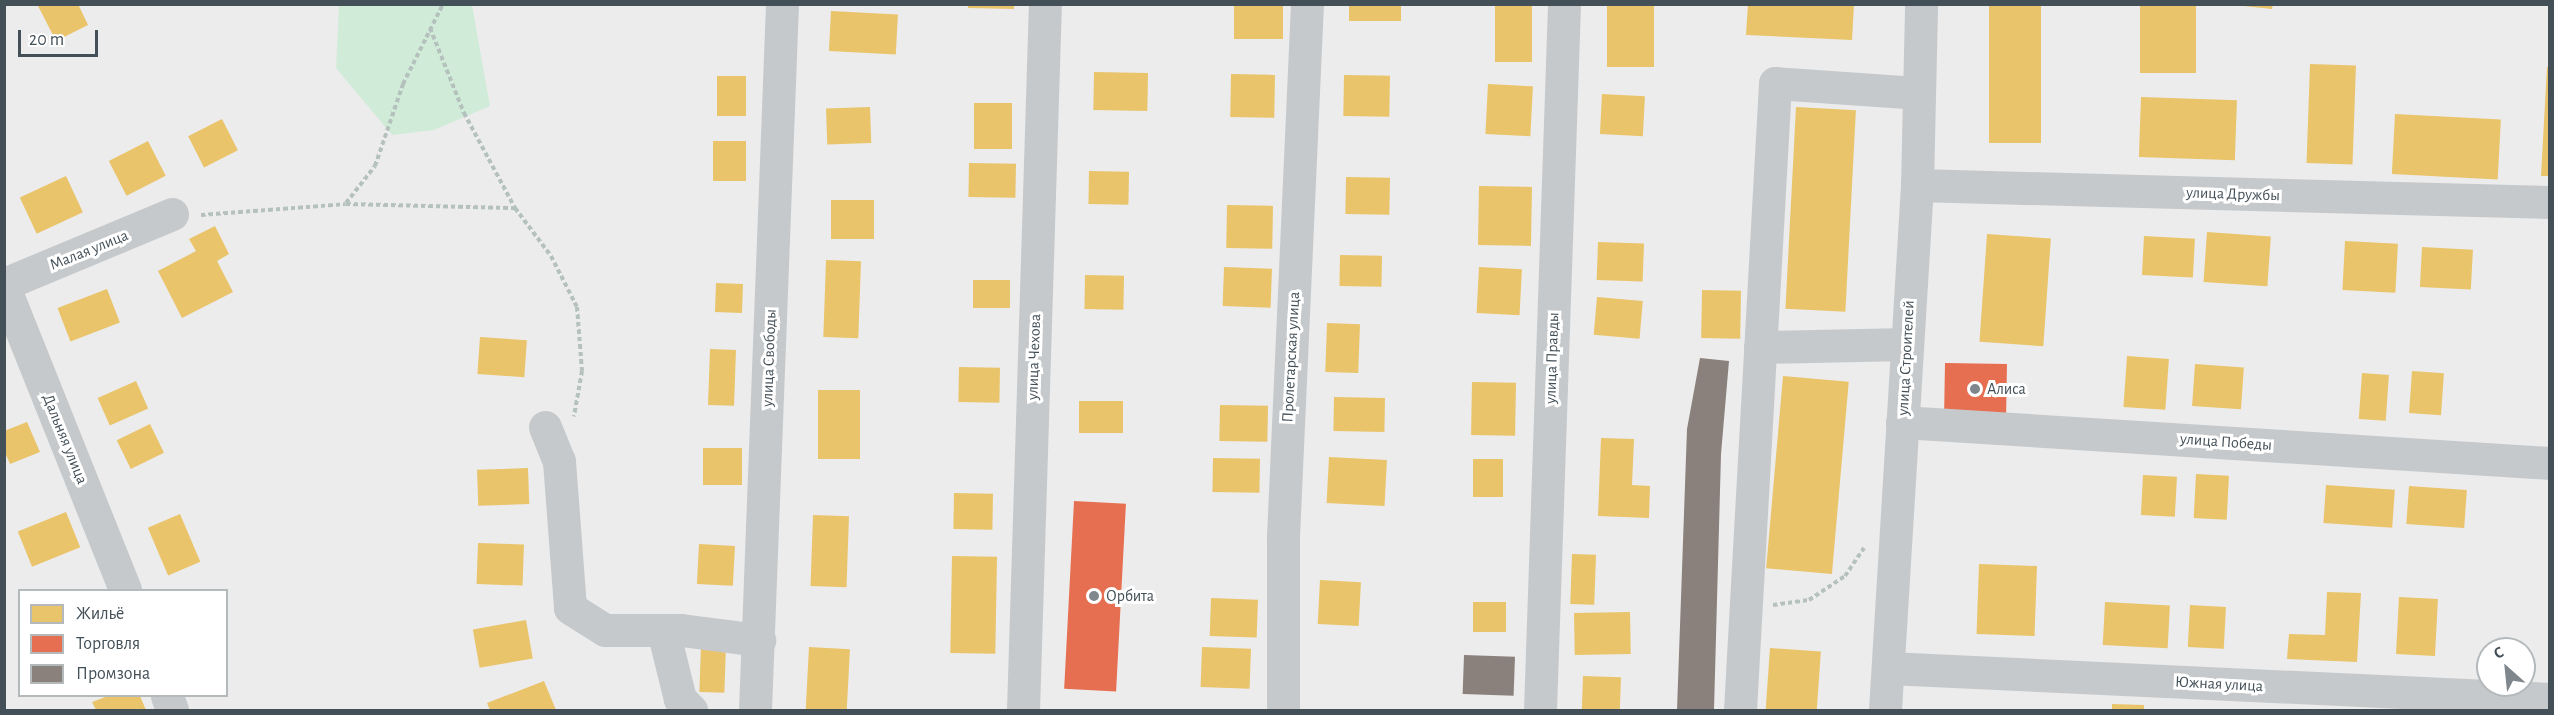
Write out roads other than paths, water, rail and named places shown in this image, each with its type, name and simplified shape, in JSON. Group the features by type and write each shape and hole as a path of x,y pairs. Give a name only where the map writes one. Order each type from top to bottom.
{"street":[{"name":"улица Свободы","path":"755,711 782,4"},
{"name":"улица Чехова","path":"1023,711 1045,4"},
{"name":"Пролетарская улица","path":"1283,711 1283,536 1307,4"},
{"name":"улица Правды","path":"1540,711 1564,4"},
{"name":"улица Строителей","path":"1885,711 1917,186 1917,93 1921,4"},
{"path":"1740,711 1775,83 1917,93"},
{"name":"улица Дружбы","path":"1917,186 2550,202"},
{"name":"Малая улица","path":"4,285 181,215"},
{"name":"Дальняя улица","path":"4,285 124,589"},
{"path":"1760,347 1907,344"},
{"name":"улица Победы","path":"1902,422 2550,463"},
{"path":"545,428 559,461 570,608 605,630 663,630 759,640"},
{"path":"663,630 680,699 691,711"},
{"name":"Южная улица","path":"1888,668 2550,699"},
{"path":"166,697 172,711"}],"place":[{"name":"Алиса","path":"1975,389"},
{"name":"Орбита","path":"1094,596"}]}
